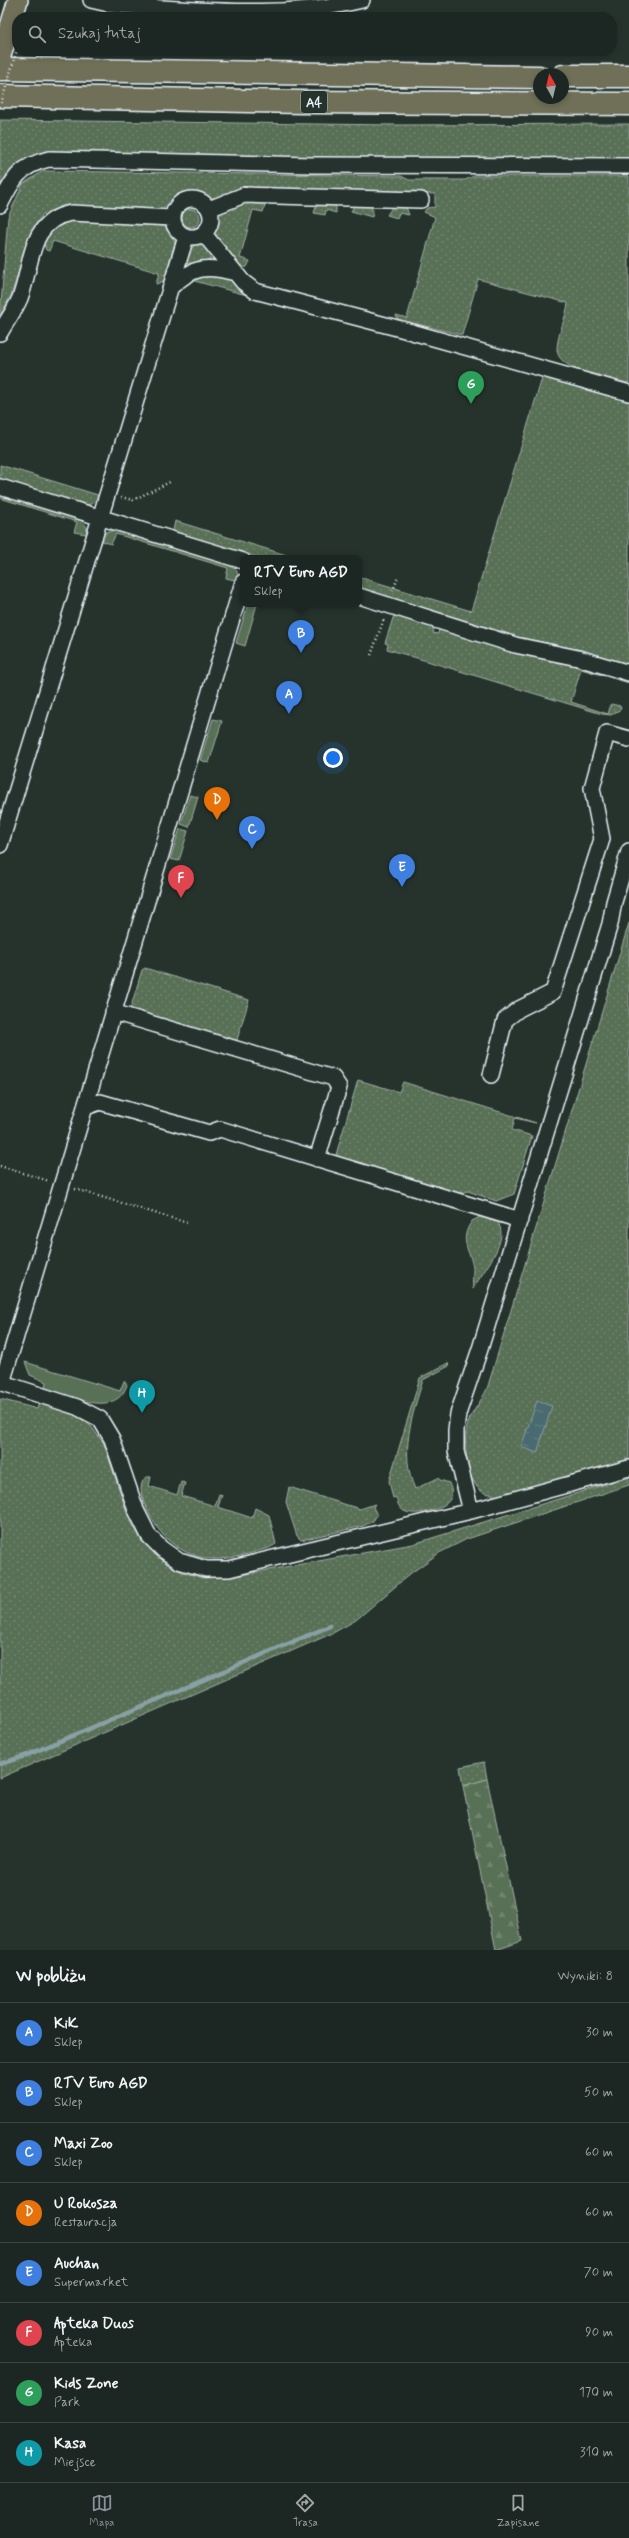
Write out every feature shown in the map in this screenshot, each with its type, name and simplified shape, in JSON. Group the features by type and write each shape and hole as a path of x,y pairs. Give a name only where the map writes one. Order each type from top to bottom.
{"highway":[{"name":"A4","path":"0,68 533,76"},
{"path":"569,76 629,76"},
{"name":"A4","path":"0,96 325,102 629,104"}],"main road":[{"path":"0,58 12,19"}],"lane":[{"path":"91,0 113,5 268,12 303,11 362,0"},
{"path":"0,205 11,182 19,173 31,163 49,159 312,165 629,166"},
{"path":"209,209 233,197 244,195 420,200"},
{"path":"188,199 200,201 209,209 210,225 204,234 195,237 186,237 176,230 172,218 177,206 188,199"},
{"path":"0,333 19,299 38,235 46,224 52,219 58,215 71,213 172,218"},
{"path":"204,234 243,282 255,291 401,329 629,393"},
{"path":"0,845 100,517 109,494 186,237"},
{"path":"171,287 186,275 200,268 214,268 236,273"},
{"path":"0,487 240,560"},
{"path":"240,592 113,1012 86,1107 1,1382 77,1407 100,1419 112,1439 136,1510 149,1536 170,1556 196,1568 214,1570 229,1569 470,1511 629,1468"},
{"path":"362,597 515,645 578,658 629,673"},
{"path":"491,1075 506,1020 519,1009 553,992 602,839 592,788 597,763 607,733 629,739"},
{"path":"470,1511 456,1451 458,1419 610,924 614,902 629,851"},
{"path":"113,1012 334,1078 339,1087 317,1159"},
{"path":"86,1107 100,1102 209,1134 220,1129 520,1220"}],"path":[{"path":"0,107 15,56"},
{"path":"109,494 133,500 170,482"},
{"path":"371,656 389,605"},
{"path":"0,1166 188,1223"}],"green space":[{"path":"0,120 395,125 629,124 629,162 49,157 0,199"},
{"path":"43,171 401,176 409,180 465,180 474,176 629,176 629,383 586,373 565,363 559,356 557,348 558,342 568,303 478,279 462,335 397,319 396,315 407,318 435,217 424,212 427,208 435,207 435,194 243,188 214,198 190,192 181,193 159,209 65,205 43,214 31,231 12,293 0,316 8,217 23,184"},
{"path":"242,201 262,202 265,206 263,212 253,210 240,258 250,261 247,267 242,268 215,237 214,232 218,213"},
{"path":"320,203 333,204 336,207 336,213 326,210 325,215 314,213 316,207"},
{"path":"370,205 373,211 372,217 351,211 354,206"},
{"path":"393,206 406,207 409,215 399,213 397,218 387,215"},
{"path":"191,209 197,212 200,218 197,224 191,227 185,224 182,218 185,212"},
{"path":"71,220 165,226 175,242 164,281 156,284 159,273 53,241 49,251 46,250 44,245 50,231 57,225"},
{"path":"196,244 205,246 216,261 184,268 190,250"},
{"path":"201,272 228,277 254,297 187,279"},
{"path":"543,375 629,398 629,665 580,650 518,637 362,589 362,578 471,611"},
{"path":"0,465 98,495 93,502 85,505 0,479"},
{"path":"0,495 81,520 87,527 86,534 74,532 77,522 0,498"},
{"path":"175,521 286,555 251,555 173,531"},
{"path":"114,530 229,565 237,571 239,581 226,578 228,568 116,534 111,544 102,541 106,532"},
{"path":"247,607 256,607 245,646 236,643"},
{"path":"394,615 434,628 433,633 438,634 439,629 520,654 582,667 629,681 629,683 581,669 571,702 608,714 611,704 620,706 621,709 611,715 602,714 387,649 388,644 385,643"},
{"path":"213,719 222,721 209,763 200,760"},
{"path":"190,795 198,797 189,827 181,824"},
{"path":"180,829 188,831 179,861 170,859"},
{"path":"629,923 629,1461 493,1497 492,1494 484,1492 477,1487 472,1478 466,1445 468,1422 487,1389"},
{"path":"145,968 249,1000 236,1043 130,1010 142,970"},
{"path":"358,1080 399,1092 403,1082 536,1123 515,1118 512,1130 532,1136 514,1194 496,1201 468,1191 455,1194 335,1158"},
{"path":"484,1215 496,1220 500,1227 501,1236 499,1245 494,1255 473,1289 472,1261 465,1240 468,1228 472,1221"},
{"path":"25,1362 120,1391 124,1381 127,1385 121,1395 112,1401 102,1403 90,1402 45,1388 46,1382 30,1375"},
{"path":"448,1363 449,1366 423,1380 411,1421 408,1462 410,1475 415,1489 438,1478 449,1483 451,1497 447,1503 437,1509 417,1513 406,1512 399,1506 396,1497 393,1498 389,1481 420,1378"},
{"path":"0,1399 37,1409 39,1403 76,1415 91,1426 104,1444 128,1516 142,1541 167,1564 182,1572 204,1578 235,1576 413,1544 629,1477 629,1485 467,1539 439,1553 411,1573 356,1620 333,1633 0,1778"},
{"path":"147,1477 151,1477 149,1486 177,1495 181,1482 185,1483 181,1496 215,1506 219,1494 222,1495 218,1507 252,1518 255,1508 269,1515 276,1544 269,1548 244,1555 217,1559 200,1557 183,1550 171,1543 163,1535 147,1509 141,1490 142,1482"},
{"path":"289,1487 360,1509 375,1504 373,1507 377,1515 373,1521 363,1526 301,1540 297,1536 286,1502"},
{"path":"484,1762 487,1779 463,1786 460,1767"},
{"path":"487,1779 522,1941 496,1950 463,1786"}],"water":[{"path":"537,1401 552,1406 537,1453 521,1447"}],"waterway":[{"path":"0,1764 25,1756 330,1626"}],"place":[{"name":"Kids Zone","path":"471,404"},
{"name":"RTV Euro AGD","path":"301,653"},
{"name":"KiK","path":"289,714"},
{"name":"U Rokosza","path":"217,820"},
{"name":"Maxi Zoo","path":"252,849"},
{"name":"Auchan","path":"402,887"},
{"name":"Apteka Duos","path":"181,898"},
{"name":"Kasa","path":"142,1413"}]}
